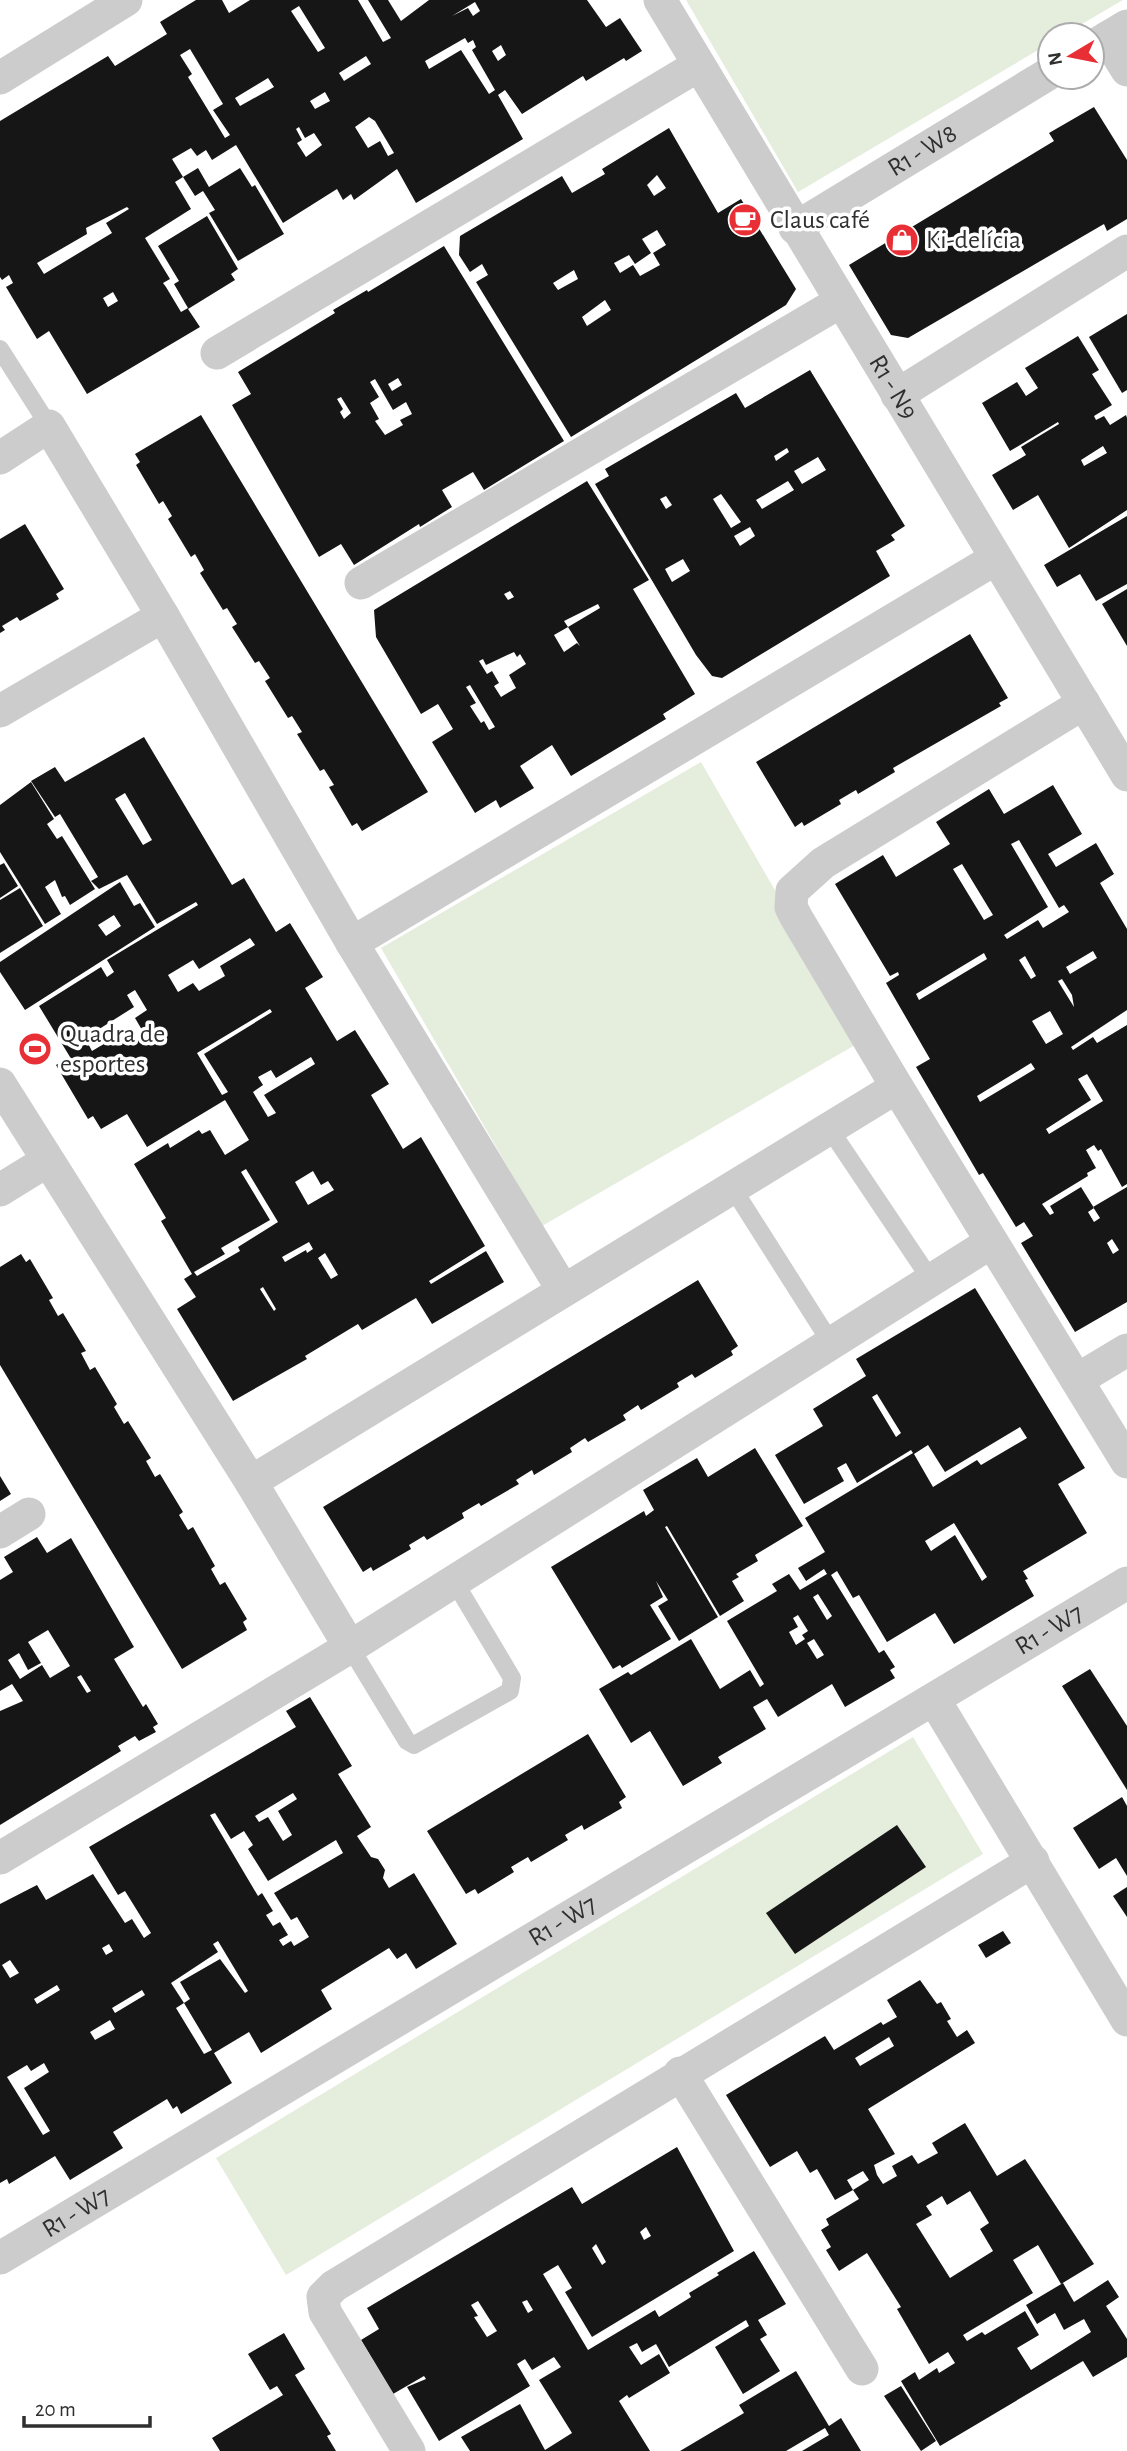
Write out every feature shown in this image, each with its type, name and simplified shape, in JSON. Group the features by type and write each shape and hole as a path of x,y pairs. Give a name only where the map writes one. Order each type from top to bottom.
{"street":[{"path":"0,78 126,0"},
{"name":"R1 - N9","path":"660,0 1127,775"},
{"path":"1109,37 1127,70"},
{"path":"217,353 699,65"},
{"name":"R1 - W8","path":"795,228 1036,82"},
{"path":"897,395 1127,251"},
{"path":"361,583 840,302"},
{"path":"0,458 49,426 163,616 352,943 564,1290"},
{"path":"352,943 995,559"},
{"path":"0,711 163,616"},
{"path":"1084,703 823,863 792,891 791,907 990,1243 1127,1462"},
{"path":"0,1084 251,1482 350,1647"},
{"path":"251,1482 897,1087"},
{"path":"0,1190 47,1161"},
{"path":"0,1858 350,1647 990,1243"},
{"path":"1077,1380 1127,1350"},
{"path":"0,1531 29,1514"},
{"name":"R1 - W7","path":"0,2258 1127,1583"},
{"path":"934,1701 1033,1861 1127,2021"},
{"path":"409,2451 326,2312 323,2297 334,2286 680,2073 1033,1861"},
{"path":"680,2073 862,2369"}],"lane":[{"path":"0,349 49,426"},
{"path":"829,1128 931,1280"},
{"path":"732,1187 831,1343"},
{"path":"350,1647 407,1741 414,1745 510,1691 512,1678 454,1581"}],"green space":[{"path":"686,0 1123,0 1087,21 1036,21 1036,51 798,192"},
{"path":"701,762 862,1041 542,1226 381,948"},
{"path":"913,1737 983,1854 286,2275 216,2158"}],"building":[{"path":"196,0 222,0 229,13 250,0 358,0 383,42 391,38 368,0 388,0 401,21 429,0 587,0 606,27 620,18 642,51 626,61 624,58 586,81 583,76 522,114 505,90 498,95 523,139 416,203 397,169 354,200 351,194 343,200 337,189 283,223 236,145 212,160 206,150 197,156 191,148 172,159 183,177 175,182 191,209 145,238 170,279 163,283 181,312 188,308 174,284 179,281 158,246 207,216 238,269 231,274 235,280 188,309 200,327 87,394 49,331 37,339 6,287 13,283 9,275 2,280 0,277 0,121 108,56 115,66 167,34 160,22","holes":["475,2 480,11 473,16 468,8 452,16","299,6 325,48 318,52 291,11","465,38 468,43 473,40 476,47 472,50 495,90 489,94 461,50 429,69 425,61","501,45 506,55 498,61 492,51","190,49 223,104 213,110 230,135 225,138 188,77 192,74 180,55","366,56 371,64 344,81 339,73","268,78 274,87 240,106 235,98","325,92 330,101 315,109 310,101","369,117 375,121 394,153 388,156 380,141 368,148 355,127","299,127 305,138 314,133 322,145 306,157 297,143 302,140 296,129","127,207 129,209 106,223 112,233 44,274 37,263 87,234 86,228","113,292 118,301 108,307 103,298"]},
{"path":"1094,107 1127,160 1127,219 1107,231 1104,224 908,338 891,335 849,265 1054,141 1049,133"},
{"path":"669,128 718,213 741,199 796,289 786,305 571,437 476,282 488,275 482,264 470,272 459,255 460,236 562,176 572,193 605,174 602,169","holes":["657,175 666,188 654,196 647,185","657,230 666,245 653,253 660,265 640,276 633,265 620,273 614,263 629,255 635,264 651,253 642,239","574,270 578,279 558,290 553,283","605,300 611,310 587,326 582,317"]},
{"path":"198,168 209,187 240,168 252,187 255,185 284,234 238,261 209,213 215,210 203,191 195,196 183,177"},
{"path":"444,246 564,441 484,490 473,472 442,490 452,507 420,527 419,524 354,565 341,544 319,557 232,405 251,394 238,372 335,313 333,310 367,290 368,292","holes":["398,378 402,385 392,391 388,384","375,379 393,410 406,402 412,414 400,420 403,425 385,435 375,421 379,419 370,403 379,397 370,382","341,397 351,413 344,419 340,412 343,409 337,399"]},
{"path":"1127,314 1127,390 1122,393 1089,337"},
{"path":"1078,336 1099,370 1092,374 1112,405 1094,416 1096,420 1104,416 1110,425 1126,415 1127,418 1127,510 1069,548 1038,495 1013,510 992,475 1026,455 1021,447 1059,424 1058,422 1010,451 982,403 1017,382 1026,396 1038,388 1025,368","holes":["1103,446 1107,453 1084,466 1081,460"]},
{"path":"810,370 905,526 891,535 895,540 876,551 890,576 722,678 712,676 696,655 595,484 609,476 605,469 736,393 745,408","holes":["787,448 789,452 776,461 774,456","818,457 826,470 802,484 794,471","788,481 794,490 762,509 756,500","721,494 741,522 731,528 713,499","666,496 672,505 666,509 660,499","750,527 755,536 740,546 734,536","683,559 690,571 672,582 665,569"]},
{"path":"201,415 428,792 362,831 357,823 352,826 329,787 334,785 324,769 320,771 297,734 302,732 292,716 288,718 265,681 270,678 259,661 255,663 232,627 237,624 227,608 223,610 200,573 204,570 195,554 191,557 168,519 172,516 163,501 159,504 136,465 140,462 135,454"},
{"path":"587,481 649,580 633,589 695,694 663,714 666,719 571,776 552,745 520,766 534,788 500,808 496,800 475,813 432,742 453,729 438,704 421,714 376,637 374,610","holes":["510,591 514,597 508,600 504,594","598,604 600,608 568,627 564,621","568,627 580,646 577,643 564,652 554,635","514,652 517,657 520,654 526,664 509,675 516,688 501,697 494,686 499,683 492,671 487,674 479,661 483,659 486,665","470,685 495,727 489,730 484,721 481,723 470,706 476,703 466,687"]},
{"path":"1127,516 1127,584 1096,601 1080,574 1057,587 1044,565"},
{"path":"25,524 64,589 56,594 59,599 20,621 17,617 2,626 5,630 0,633 0,539"},
{"path":"1127,589 1127,646 1102,604"},
{"path":"970,634 1008,698 999,703 1001,706 893,768 895,772 858,794 856,790 839,800 841,804 804,826 802,822 795,827 756,762"},
{"path":"144,737 232,885 244,878 276,932 290,923 323,977 305,988 337,1041 355,1030 389,1084 371,1095 403,1149 421,1137 485,1246 429,1281 431,1284 486,1251 504,1282 432,1324 416,1298 362,1330 358,1324 305,1356 307,1359 233,1401 177,1309 196,1297 184,1279 192,1274 161,1221 166,1218 134,1164 168,1143 170,1148 199,1130 202,1134 210,1130 225,1155 249,1140 225,1100 147,1147 127,1114 101,1129 93,1116 88,1119 56,1065 70,1057 39,1006 101,967 107,977 114,972 107,960 198,905 196,902 157,924 127,875 99,889 91,881 98,877 60,814 55,817 31,781 55,767 65,782","holes":["125,793 152,840 143,845 115,799","250,938 255,945 220,966 225,976 199,991 193,983 178,992 168,975 193,960 199,969","135,990 147,1010 135,1018 145,1035 135,1041 129,1029 92,1051 85,1038 134,1007 127,995","270,1009 272,1012 204,1054 228,1092 222,1095 197,1053","311,1057 315,1064 264,1095 276,1113 268,1117 253,1092 263,1085 258,1077 271,1070 276,1078","246,1169 278,1222 238,1247 240,1251 197,1276 194,1272 225,1254 221,1248 270,1220 241,1172","313,1171 321,1185 328,1181 334,1190 308,1205 295,1182","309,1242 313,1249 285,1262 282,1257","325,1253 338,1275 331,1279 318,1258","263,1287 276,1309 274,1311 260,1289"]},
{"path":"31,782 54,819 47,824 57,839 62,836 95,889 70,905 65,896 62,897 55,880 45,887 61,914 45,924 0,852 0,805"},
{"path":"1053,785 1082,834 1048,854 1056,867 1096,843 1114,874 1100,883 1127,929 1127,1010 1071,1047 1073,1050 1093,1037 1097,1043 1127,1025 1127,1184 1122,1187 1101,1149 1098,1151 1094,1145 1086,1150 1096,1168 1087,1173 1088,1176 1042,1204 1050,1215 1054,1213 1050,1206 1081,1187 1093,1207 1127,1187 1127,1302 1075,1332 1021,1243 1033,1236 1024,1222 1016,1227 983,1173 979,1175 916,1067 930,1059 886,983 899,975 898,972 890,976 835,884 883,855 896,877 950,844 936,822 989,789 1004,814","holes":["1019,840 1059,908 1064,905 1069,912 1043,928 1038,920 1007,939 1004,935 1048,907 1011,844","962,864 993,915 984,920 953,869","1093,951 1097,958 1070,974 1066,967","984,953 987,959 919,1000 916,994","1025,956 1036,976 1031,979 1019,960","1062,979 1072,995 1074,1007 1058,981","1050,1011 1063,1034 1046,1044 1032,1021","1031,1063 1035,1069 980,1102 977,1096","1087,1074 1103,1101 1049,1134 1046,1129 1091,1100 1078,1079","1094,1208 1100,1218 1094,1222 1088,1212","1112,1239 1119,1250 1113,1254 1107,1243"]},
{"path":"4,863 18,886 0,898 0,865"},
{"path":"120,882 134,906 140,903 155,927 25,1010 0,972 0,962","holes":["114,915 121,926 106,936 98,925"]},
{"path":"20,888 43,926 0,953 0,900"},
{"path":"21,1254 26,1262 30,1259 53,1298 49,1300 58,1316 63,1313 86,1351 81,1353 90,1370 95,1367 117,1404 114,1407 124,1424 128,1421 151,1458 146,1461 155,1477 160,1474 183,1512 179,1515 188,1530 193,1527 215,1566 211,1569 220,1585 225,1582 247,1619 243,1622 247,1630 182,1669 0,1365 0,1267"},
{"path":"698,1280 738,1346 731,1351 733,1355 695,1378 692,1374 677,1383 679,1387 641,1410 638,1405 623,1415 626,1420 588,1442 585,1438 570,1448 572,1452 534,1475 532,1470 516,1480 519,1484 481,1506 479,1503 462,1513 464,1518 427,1540 424,1536 409,1545 411,1549 373,1571 371,1567 363,1572 323,1507"},
{"path":"975,1288 1085,1468 1058,1484 1087,1533 1023,1571 1034,1596 954,1644 935,1613 887,1642 859,1595 853,1598 837,1571 831,1575 879,1653 884,1650 895,1667 890,1670 895,1678 845,1707 832,1684 778,1717 767,1699 753,1707 766,1729 718,1757 722,1763 683,1786 650,1731 631,1743 599,1689 628,1672 631,1675 691,1639 720,1689 750,1670 760,1687 764,1684 727,1621 777,1591 772,1584 789,1574 800,1590 827,1574 824,1569 806,1581 798,1568 825,1552 805,1518 913,1453 911,1450 857,1483 846,1463 837,1468 844,1481 804,1504 775,1455 823,1426 813,1409 866,1376 856,1359","holes":["877,1394 901,1433 896,1437 872,1397","1020,1427 1027,1438 981,1465 977,1460 933,1487 914,1454 928,1445 945,1472","954,1523 987,1577 982,1581 955,1535 931,1551 925,1541","818,1594 832,1616 827,1620 813,1597","798,1615 808,1631 802,1635 805,1639 796,1645 789,1632 798,1627 793,1618","814,1639 824,1655 817,1659 807,1643"]},
{"path":"755,1448 803,1526 755,1555 758,1561 736,1574 739,1577 732,1581 744,1601 720,1616 667,1526 665,1527 718,1617 679,1641 658,1606 668,1600 656,1581 663,1597 650,1605 671,1639 622,1668 620,1665 613,1669 551,1567 644,1511 646,1516 654,1510 643,1490 697,1458 708,1477"},
{"path":"0,1476 11,1494 0,1501"},
{"path":"37,1537 47,1553 71,1538 134,1647 114,1659 143,1707 146,1704 158,1724 153,1727 156,1732 139,1741 135,1736 118,1746 121,1751 0,1825 0,1711 23,1701 12,1684 0,1691 0,1580 13,1572 4,1557","holes":["48,1630 70,1666 50,1678 42,1665 20,1679 8,1660 19,1653 28,1670 41,1663 28,1642","81,1675 91,1691 87,1693 77,1677"]},
{"path":"1090,1669 1127,1726 1127,1790 1062,1686"},
{"path":"310,1697 352,1766 338,1774 371,1827 357,1836 371,1857 378,1859 385,1870 383,1878 389,1888 414,1873 457,1944 416,1969 406,1953 397,1959 389,1948 321,1990 332,2009 261,2053 249,2032 214,2053 232,2083 181,2114 177,2106 173,2109 167,2099 113,2132 123,2148 70,2180 55,2156 9,2184 7,2179 0,2183 0,1904 37,1885 46,1900 93,1874 125,1923 132,1919 144,1938 151,1933 125,1891 118,1895 89,1847 296,1727 286,1711","holes":["293,1793 297,1799 278,1811 292,1835 283,1841 268,1817 259,1822 255,1816","215,1813 231,1839 244,1831 253,1845 248,1849 268,1881 336,1840 343,1853 274,1893 291,1920 297,1917 309,1937 294,1946 291,1941 283,1946 279,1940 288,1935 280,1922 273,1926 266,1915 273,1911 262,1893 258,1896 210,1815","218,1941 248,1991 245,1993 220,1959 180,1982 190,1999 184,2003 171,1983 218,1952 213,1944","109,1944 113,1951 106,1955 102,1948","10,1960 19,1973 10,1978 2,1965","57,1985 60,1990 37,2004 34,1999","142,1990 145,1995 115,2013 112,2008","184,2003 212,2050 204,2054 176,2008","110,2020 115,2029 95,2040 90,2032","44,2063 49,2072 24,2088 50,2131 43,2135 7,2077 27,2065 31,2071"]},
{"path":"588,1734 626,1797 619,1802 622,1808 584,1830 582,1825 565,1835 568,1840 531,1862 528,1857 511,1867 514,1872 478,1894 475,1889 466,1894 427,1831"},
{"path":"1122,1797 1127,1806 1127,1876 1116,1858 1099,1869 1073,1828"},
{"path":"897,1825 926,1867 795,1954 766,1913"},
{"path":"1127,1887 1127,1917 1113,1896"},
{"path":"1003,1931 1011,1943 986,1958 978,1945"},
{"path":"920,1980 937,2004 941,2002 951,2019 947,2021 957,2037 967,2030 975,2043 868,2109 895,2154 874,2165 877,2175 883,2184 897,2176 892,2166 912,2155 918,2164 938,2153 932,2143 965,2123 997,2176 1025,2159 1094,2264 1061,2284 1038,2245 1013,2260 1033,2293 963,2335 967,2341 982,2332 985,2335 1025,2311 1039,2335 1017,2348 1031,2370 1091,2332 1084,2319 1064,2330 1055,2313 1037,2324 1026,2305 1063,2283 1074,2302 1108,2280 1119,2297 1106,2306 1127,2339 1127,2357 1093,2377 1083,2361 940,2446 901,2381 915,2372 919,2380 937,2368 939,2373 955,2363 948,2352 929,2364 897,2309 901,2307 867,2253 839,2271 826,2250 831,2247 821,2230 829,2225 826,2219 859,2199 853,2190 835,2200 817,2169 810,2173 797,2151 770,2167 726,2095 825,2036 834,2050 881,2022 883,2025 897,2017 887,2000","holes":["889,2037 894,2046 860,2066 855,2058","863,2171 869,2180 853,2190 847,2180","970,2191 989,2223 980,2229 993,2251 950,2278 916,2224 932,2215 926,2206 942,2196 947,2205"]},
{"path":"677,2147 734,2251 592,2337 565,2292 572,2288 558,2265 543,2274 588,2350 655,2310 659,2317 691,2297 689,2293 719,2275 717,2273 754,2251 786,2304 758,2320 767,2335 760,2339 780,2371 743,2394 715,2347 749,2326 746,2320 669,2367 656,2344 642,2352 637,2343 629,2347 641,2365 659,2354 670,2373 629,2398 627,2395 619,2401 650,2451 470,2451 461,2437 520,2404 545,2450 572,2433 539,2380 561,2367 554,2357 532,2370 525,2359 517,2364 530,2386 439,2441 407,2387 426,2379 424,2376 393,2394 361,2340 379,2329 367,2308 572,2187 582,2204","holes":["646,2227 651,2236 644,2240 640,2232","596,2244 606,2262 602,2265 592,2248","527,2300 533,2310 528,2313 522,2302","478,2301 497,2331 487,2337 474,2317 478,2316 471,2305"]},
{"path":"284,2333 305,2369 295,2375 331,2434 327,2436 336,2451 220,2451 212,2438 283,2395 277,2386 270,2390 248,2354"},
{"path":"796,2371 829,2426 841,2418 861,2451 802,2451 829,2435 825,2428 786,2451 680,2451 744,2413 739,2405"},
{"path":"901,2386 936,2441 921,2451 884,2396"}],"place":[{"name":"Claus café","path":"745,220"},
{"name":"Ki-delícia","path":"902,240"},
{"name":"Quadra de esportes","path":"35,1049"}]}
